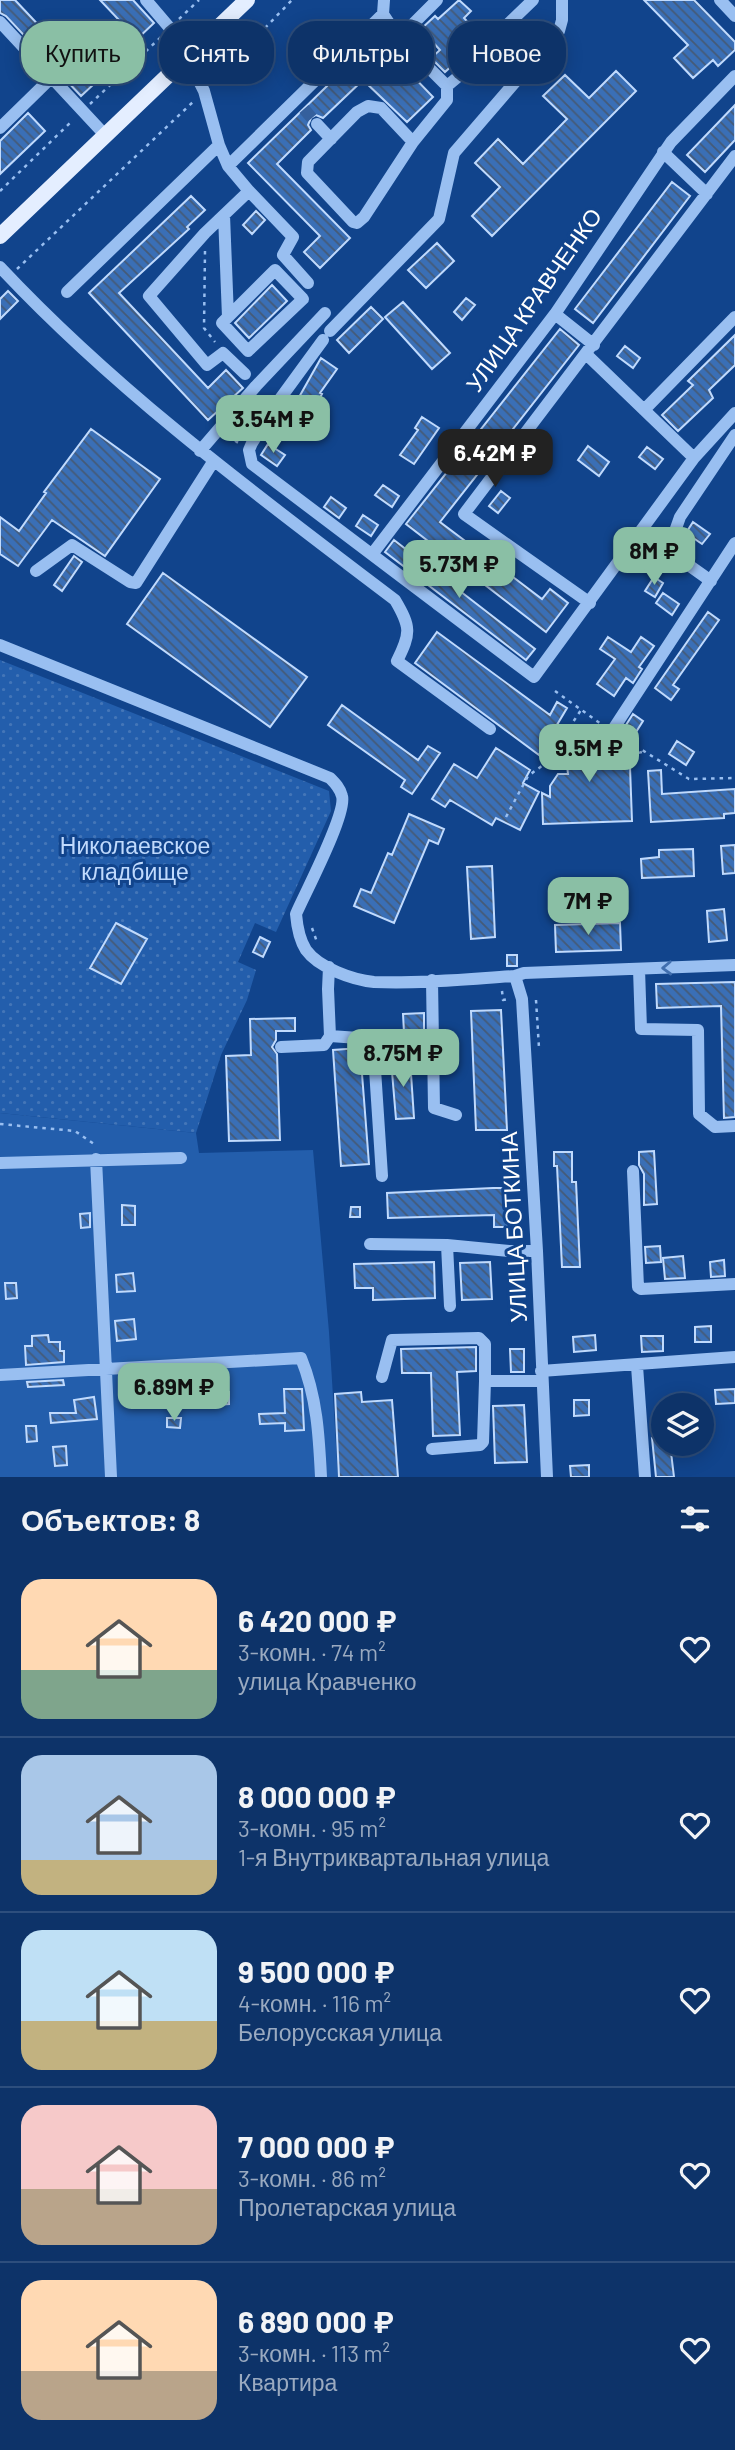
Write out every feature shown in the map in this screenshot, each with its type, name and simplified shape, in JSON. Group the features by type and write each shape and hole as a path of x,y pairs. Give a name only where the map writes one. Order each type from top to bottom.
{"main road":[{"path":"225,21 247,0"},
{"path":"1,232 159,84"}],"street":[{"path":"146,0 165,21"},
{"path":"384,0 383,14 388,21"},
{"path":"416,21 436,0"},
{"path":"511,21 533,0"},
{"path":"562,0 559,31 454,153 439,219 327,335 277,403 249,450 252,464 534,677 694,458 735,413"},
{"path":"720,0 735,16"},
{"path":"228,166 299,104 383,14"},
{"path":"0,22 21,45"},
{"path":"413,142 381,108 368,106 358,112 308,162 307,173 353,222 356,223 364,217 413,142 447,100 447,86 434,73"},
{"name":"УЛИЦА КРАВЧЕНКО","path":"373,553 555,314 663,152 735,76"},
{"path":"0,128 45,84"},
{"path":"57,84 105,135"},
{"path":"201,84 228,166 293,237 283,255 308,283"},
{"path":"317,124 331,139"},
{"path":"67,292 219,145"},
{"path":"663,152 707,194"},
{"path":"590,603 464,514 735,156"},
{"path":"245,373 223,352 207,365 149,296 205,233 249,191"},
{"path":"224,215 228,317 222,323 248,351 303,299 275,270 228,317"},
{"path":"4,272 44,314 213,462 395,600 407,621 405,644 397,662 490,729"},
{"path":"200,451 256,386 325,313"},
{"path":"555,314 644,410 694,458"},
{"path":"644,410 735,317"},
{"path":"711,581 673,554 674,534 680,517 735,435"},
{"path":"36,571 72,545 130,582 136,583 213,462"},
{"path":"612,731 735,543"},
{"path":"0,646 330,778 344,798 340,818 296,914 297,929 307,950 329,967 373,982 735,965"},
{"path":"281,1046 324,1045 330,1036 329,967"},
{"path":"639,969 641,1029 698,1030 699,1114 715,1127 735,1126"},
{"name":"УЛИЦА БОТКИНА","path":"509,977 522,999 547,1477"},
{"path":"432,980 434,1108 456,1115"},
{"path":"330,1036 373,1039 382,1176"},
{"path":"0,1163 181,1157"},
{"path":"96,1159 108,1368 111,1477"},
{"path":"633,1171 638,1287 735,1284"},
{"path":"370,1244 447,1245 537,1251"},
{"path":"447,1245 450,1306"},
{"path":"382,1377 392,1340 479,1338 485,1344 483,1442 480,1445 432,1449"},
{"path":"485,1381 735,1357"},
{"path":"0,1375 301,1358 310,1378 318,1418 321,1477"},
{"path":"637,1366 645,1477"}],"path":[{"path":"178,21 199,0"},
{"path":"4,272 204,91 292,0"},
{"path":"0,191 159,39"},
{"path":"205,233 204,328 223,352"},
{"path":"219,430 249,450"},
{"path":"555,691 642,752 689,779 735,778"},
{"path":"506,817 528,776 546,763 581,710"},
{"path":"546,763 605,761 642,752"},
{"path":"309,920 318,945"},
{"path":"509,977 503,1000 537,1000 539,1055"},
{"path":"0,1124 75,1131 94,1144 96,1159"}],"green space":[{"name":"Николаевское кладбище","path":"0,660 329,791 331,811 276,932 255,923 238,962 256,970 247,1000 221,1055 196,1133 0,1113"},
{"path":"0,1113 196,1133 199,1153 313,1150 338,1477 0,1477"}],"building":[{"path":"0,0 15,0 35,21 21,21 21,32 0,13"},
{"path":"100,0 133,0 154,23 145,31 145,21 120,21"},
{"path":"459,0 471,11 464,18 467,21 448,21 448,69 445,72 434,61 434,55 440,50 434,43 434,21 430,21 435,16 438,19"},
{"path":"644,0 694,0 735,42 735,50 718,66 713,60 693,78 674,58 688,45"},
{"path":"616,71 636,91 492,236 472,216 500,187 475,163 498,139 523,164 567,119 543,96 556,84 566,84 566,76 589,98"},
{"path":"70,84 94,84 81,96"},
{"path":"329,84 359,84 323,118 316,115 311,118 308,125 311,130 277,164 350,238 320,268 304,252 320,236 248,163"},
{"path":"367,84 420,84 433,97 407,122"},
{"path":"735,105 735,140 705,172 687,155"},
{"path":"28,113 45,131 0,174 0,141"},
{"path":"672,182 690,196 593,323 575,309"},
{"path":"191,196 205,210 187,227 189,229 119,293 208,388 226,370 243,388 208,420 89,293"},
{"path":"256,211 265,220 252,234 243,225"},
{"path":"437,243 454,261 426,288 408,270"},
{"path":"272,285 287,301 249,338 235,323"},
{"path":"8,291 18,301 0,319 0,299"},
{"path":"466,298 475,305 462,320 454,312"},
{"path":"403,302 450,353 432,369 385,317"},
{"path":"371,307 383,319 349,353 337,340"},
{"path":"560,329 579,345 440,522 542,599 550,589 568,603 546,632 406,524"},
{"path":"735,335 735,365 709,390 713,398 678,431 662,415 693,385 688,381"},
{"path":"625,346 640,358 633,368 617,356"},
{"path":"321,358 337,369 320,393 322,394 305,425 307,426 298,439 279,426 287,413 289,415"},
{"path":"422,417 439,428 414,464 400,455 418,430 415,428"},
{"path":"91,429 160,479 105,556 52,520 18,566 0,554 0,517 19,531"},
{"path":"268,444 285,455 277,466 261,455"},
{"path":"588,446 609,462 599,476 578,460"},
{"path":"647,447 663,459 655,469 639,457"},
{"path":"383,485 399,496 392,507 375,495"},
{"path":"501,491 510,498 498,513 489,506"},
{"path":"331,497 346,508 339,518 324,507"},
{"path":"363,515 378,525 371,536 356,526"},
{"path":"693,522 710,534 702,544 686,533"},
{"path":"394,540 535,649 526,660 385,552"},
{"path":"74,556 82,562 62,591 54,585"},
{"path":"163,573 307,677 270,727 127,624"},
{"path":"654,577 663,583 655,597 645,591"},
{"path":"663,593 679,604 672,615 656,603"},
{"path":"708,612 719,620 673,685 679,689 671,700 655,688"},
{"path":"437,632 550,715 557,702 567,708 539,755 415,663"},
{"path":"608,637 631,652 641,637 654,646 639,667 642,669 633,683 626,678 614,696 597,684 615,659 600,649"},
{"path":"342,705 418,760 428,746 440,753 412,794 401,787 405,780 328,725"},
{"path":"633,714 643,721 636,732 626,725"},
{"path":"588,730 588,736 601,734 602,740 613,740 616,767 630,767 632,821 543,824 542,793 550,797 550,786 558,774 568,774 563,732"},
{"path":"677,741 694,752 686,765 669,754"},
{"path":"496,748 530,770 523,783 539,792 520,830 496,818 492,825 450,800 445,807 432,799 454,764 477,778"},
{"path":"661,770 662,794 735,789 735,813 724,814 724,818 651,822 648,771"},
{"path":"409,814 444,829 438,844 429,840 394,923 354,906 361,889 371,893 388,853 392,855"},
{"path":"735,845 735,873 723,874 721,846"},
{"path":"693,849 694,876 642,878 641,859 659,857 659,850"},
{"path":"492,866 495,937 471,939 467,867"},
{"path":"724,909 727,940 709,942 707,911"},
{"path":"116,923 147,939 121,984 90,968"},
{"path":"620,923 621,950 556,952 555,925"},
{"path":"260,937 270,942 263,957 253,952"},
{"path":"507,955 517,955 517,966 507,966"},
{"path":"735,982 735,1117 724,1118 721,1006 657,1008 656,984"},
{"path":"501,1010 507,1130 476,1130 471,1011"},
{"path":"424,1013 424,1050 405,1051 403,1014"},
{"path":"295,1018 295,1031 276,1031 276,1040 272,1047 277,1054 280,1140 229,1141 226,1056 251,1055 250,1019"},
{"path":"360,1048 369,1164 341,1166 333,1050"},
{"path":"410,1059 414,1118 396,1119 391,1060"},
{"path":"654,1151 657,1204 644,1205 644,1174 639,1165 639,1152"},
{"path":"554,1152 572,1152 580,1267 562,1267"},
{"path":"506,1188 507,1227 494,1227 494,1215 388,1218 387,1193"},
{"path":"122,1205 135,1206 135,1225 122,1225"},
{"path":"351,1207 360,1207 360,1217 350,1217"},
{"path":"90,1213 90,1227 81,1228 80,1214"},
{"path":"660,1246 661,1262 646,1263 645,1247"},
{"path":"683,1256 685,1278 665,1279 663,1258"},
{"path":"724,1260 725,1276 711,1277 710,1262"},
{"path":"434,1262 435,1298 373,1300 373,1288 355,1288 354,1264"},
{"path":"490,1262 492,1299 462,1300 460,1263"},
{"path":"133,1273 135,1291 117,1292 116,1275"},
{"path":"5,1283 16,1283 17,1298 6,1299"},
{"path":"134,1319 136,1339 117,1341 115,1321"},
{"path":"711,1326 711,1342 695,1342 695,1327"},
{"path":"48,1335 49,1342 60,1342 60,1351 64,1351 64,1362 26,1365 25,1346 32,1346 32,1336"},
{"path":"595,1335 596,1350 574,1352 573,1337"},
{"path":"641,1336 663,1336 663,1351 642,1352"},
{"path":"476,1347 476,1371 457,1372 460,1435 433,1436 431,1373 402,1373 401,1349"},
{"path":"510,1349 524,1349 524,1372 511,1372"},
{"path":"63,1380 64,1385 28,1387 27,1382"},
{"path":"284,1389 302,1389 304,1430 285,1431 285,1423 260,1424 259,1414 285,1413"},
{"path":"735,1389 735,1403 716,1404 715,1390"},
{"path":"216,1392 229,1392 229,1404 216,1405"},
{"path":"361,1392 362,1402 392,1400 398,1477 339,1477 335,1394"},
{"path":"94,1397 97,1419 51,1423 50,1413 76,1413 74,1400"},
{"path":"574,1400 589,1400 589,1415 574,1416"},
{"path":"524,1405 527,1462 495,1463 493,1406"},
{"path":"167,1418 181,1418 180,1428 167,1427"},
{"path":"26,1426 36,1426 37,1441 27,1442"},
{"path":"66,1446 67,1465 55,1466 53,1447"},
{"path":"654,1456 671,1456 674,1477 656,1477"},
{"path":"589,1465 589,1477 571,1477 570,1466"}],"tunnel":[{"path":"304,109 317,124"}]}
